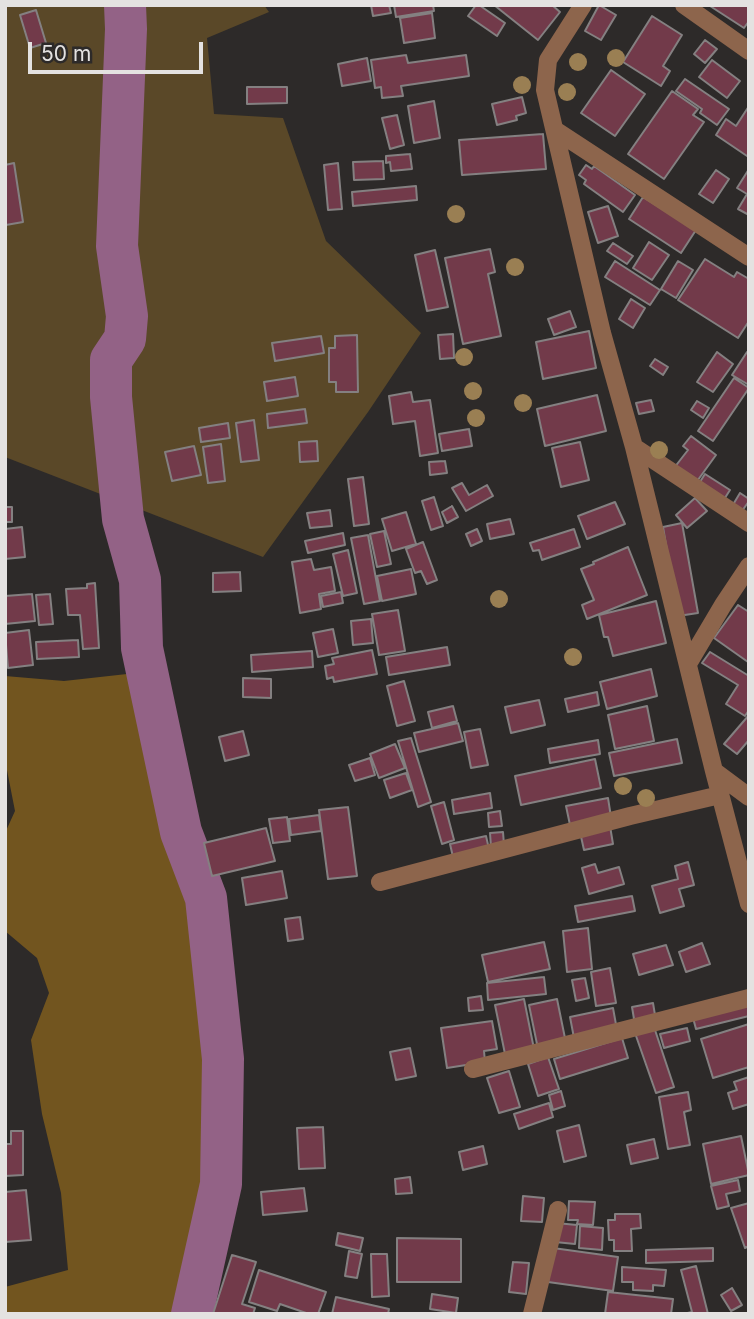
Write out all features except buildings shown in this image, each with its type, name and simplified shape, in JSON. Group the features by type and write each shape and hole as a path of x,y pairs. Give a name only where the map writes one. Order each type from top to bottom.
{"street":[{"path":"583,5 548,60 545,90 602,333 634,447 749,904"},
{"path":"684,5 749,51"},
{"path":"555,130 749,257"},
{"path":"634,447 749,523"},
{"path":"688,664 749,566"},
{"path":"714,771 749,797"},
{"path":"380,882 720,795"},
{"path":"473,1069 749,998"},
{"path":"532,1314 558,1210"}],"shaded area":[{"path":"5,5 264,5 269,12 207,38 214,114 283,118 326,241 421,333 368,412 263,557 5,457"},
{"path":"136,673 204,964 212,1139 180,1314 5,1314 5,1287 68,1270 61,1193 42,1114 31,1040 49,993 37,958 5,931 5,833 15,811 5,760 5,676 64,681"}],"waterway":[{"path":"125,5 117,246 127,316 125,339 111,360 111,397 123,519 140,580 142,648 181,832 206,898 223,1059 221,1184 192,1314"}]}
